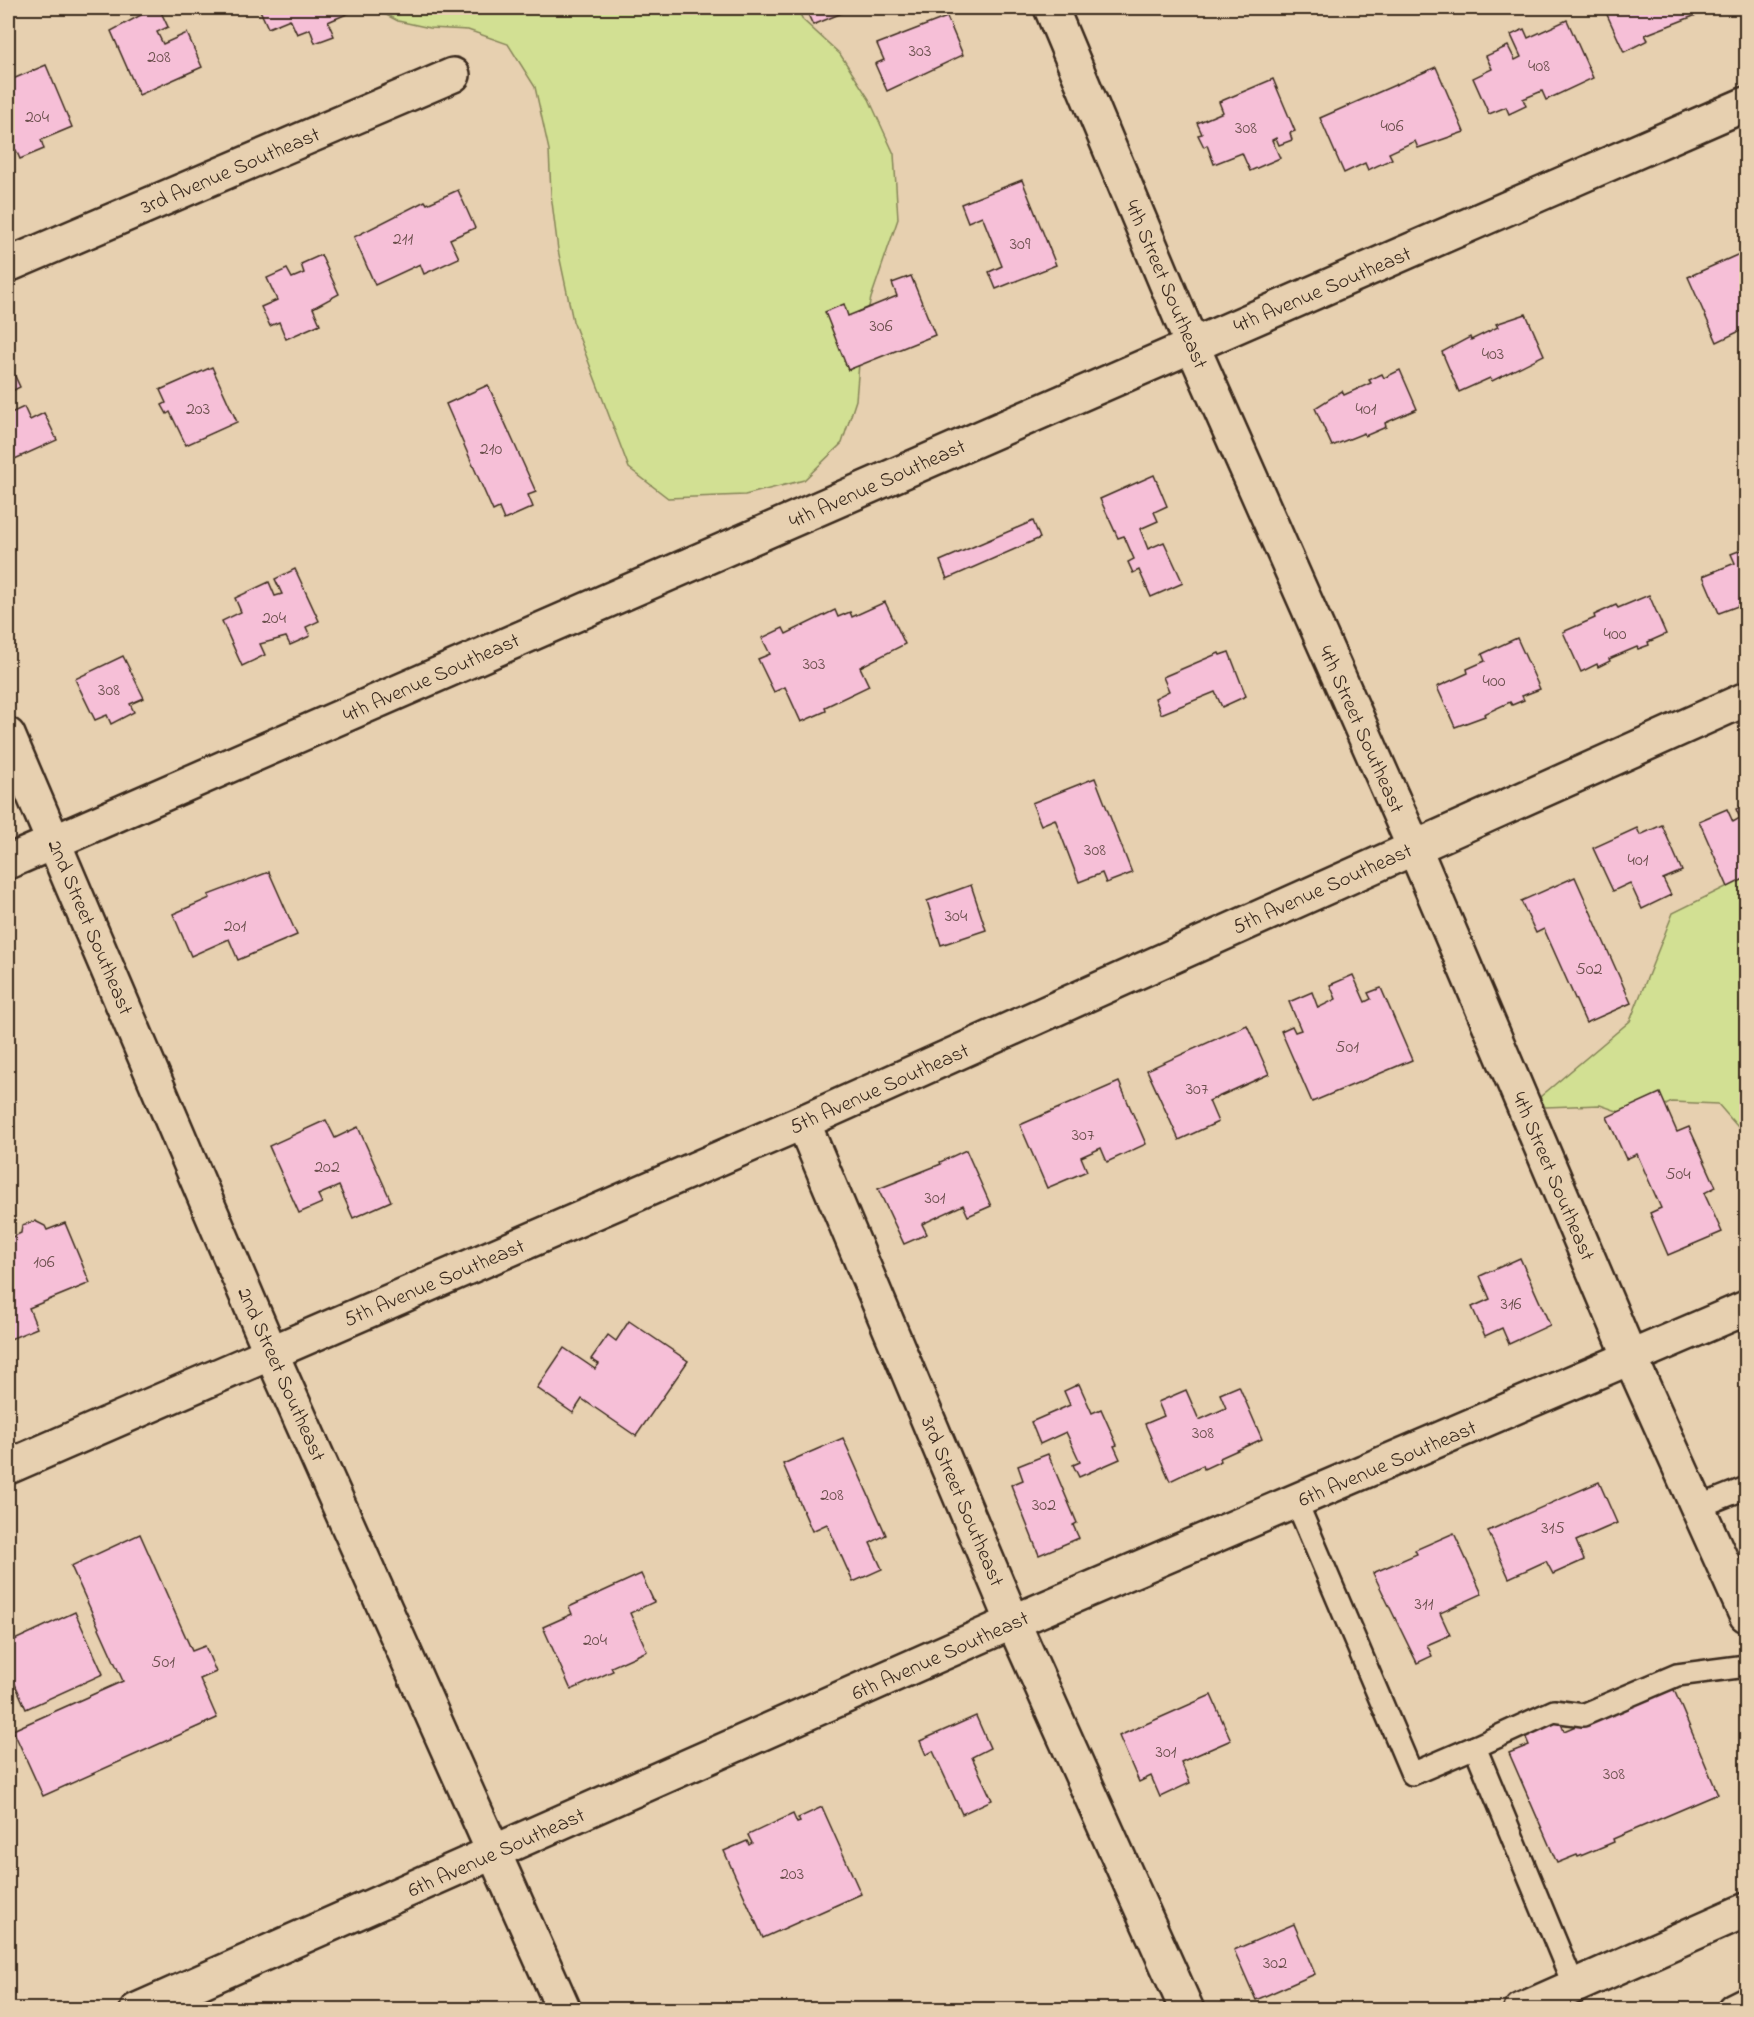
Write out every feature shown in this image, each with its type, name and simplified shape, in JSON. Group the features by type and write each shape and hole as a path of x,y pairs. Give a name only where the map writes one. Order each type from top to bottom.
{"street":[{"name":"4th Street Southeast","path":"1051,8 1192,345 1414,847 1631,1359 1746,1615"},
{"name":"3rd Avenue Southeast","path":"8,264 453,75"},
{"name":"4th Avenue Southeast","path":"8,862 1746,104"},
{"name":"5th Avenue Southeast","path":"8,1467 803,1122 1746,699"},
{"name":"2nd Street Southeast","path":"8,735 271,1353 564,2010"},
{"name":"3rd Street Southeast","path":"803,1122 1013,1622 1187,2010"},
{"name":"6th Avenue Southeast","path":"137,2010 1013,1622 1746,1308"},
{"path":"1521,2010 1746,1910"},
{"path":"1734,2010 1746,2004"}],"lane":[{"path":"1698,1507 1746,1488"},
{"path":"1296,1501 1412,1774 1554,1711 1583,1715 1677,1675 1746,1666"},
{"path":"1475,1746 1574,1986"}],"green space":[{"path":"373,8 797,8 803,20 840,54 869,99 894,154 898,219 871,298 861,339 856,400 842,443 804,480 745,495 668,498 629,468 573,321 558,250 551,194 549,150 535,87 508,44 468,30 430,28 398,21"},
{"path":"1746,877 1746,1147 1744,1134 1718,1104 1672,1102 1637,1118 1600,1105 1545,1107 1540,1097 1630,1021 1673,913"}],"building":[{"path":"154,8 159,8 168,27 157,32 163,44 187,33 202,67 139,95 111,31"},
{"path":"259,8 347,8 349,13 328,22 334,36 315,43 310,29 297,34 290,19 268,28"},
{"path":"805,8 854,8 813,25"},
{"path":"1604,8 1702,8 1704,12 1645,35 1648,40 1624,52"},
{"path":"947,17 963,55 887,91 875,64 884,60 877,44"},
{"path":"1567,20 1593,78 1546,100 1542,91 1523,99 1526,106 1509,114 1506,107 1489,114 1473,78 1492,69 1486,56 1508,46 1515,60 1521,57 1511,35 1524,29 1528,38"},
{"path":"46,65 72,127 41,140 44,149 20,159 16,150 8,153 8,106 11,104 8,95 8,81"},
{"path":"1436,67 1464,132 1418,148 1415,141 1389,153 1392,159 1368,170 1365,163 1344,173 1320,118"},
{"path":"1273,79 1295,131 1290,133 1292,140 1279,145 1276,138 1272,140 1280,158 1250,171 1242,153 1214,164 1207,145 1204,147 1198,135 1202,134 1197,123 1223,112 1219,102"},
{"path":"1022,180 1056,265 996,289 989,272 1002,266 982,216 968,222 961,204"},
{"path":"458,190 475,228 450,239 459,258 424,274 420,264 375,285 354,237 425,201 427,204"},
{"path":"1746,251 1746,328 1717,342 1688,277"},
{"path":"321,255 339,294 313,308 320,324 286,339 279,322 270,326 261,307 277,300 267,278 287,269 292,278 304,273 301,264"},
{"path":"911,276 935,335 848,370 825,312 844,304 848,316 897,296 892,283"},
{"path":"1526,314 1544,355 1492,381 1490,378 1459,392 1442,352 1470,337 1471,340 1498,327 1496,324"},
{"path":"8,361 20,387 8,393"},
{"path":"212,367 237,422 186,445 170,412 167,414 162,405 166,403 160,390"},
{"path":"1400,370 1417,409 1385,423 1386,427 1332,446 1315,408 1342,391 1344,395 1371,383 1369,380 1382,374 1384,378"},
{"path":"488,385 536,492 528,495 533,507 504,520 499,508 493,511 446,404"},
{"path":"8,405 11,413 24,407 30,420 44,413 57,440 8,462"},
{"path":"1154,475 1167,506 1154,512 1158,521 1140,529 1148,549 1164,542 1183,583 1151,597 1139,570 1133,573 1128,562 1134,559 1124,536 1118,538 1100,499"},
{"path":"1033,521 1040,538 947,579 940,561"},
{"path":"1746,548 1746,603 1719,613 1703,576 1735,563 1731,554"},
{"path":"295,569 319,621 306,627 310,636 290,645 286,637 260,644 265,655 242,666 222,621 241,612 235,598 269,582 275,596 282,594 275,579"},
{"path":"1649,595 1666,634 1648,642 1649,645 1638,649 1637,647 1609,659 1610,661 1598,667 1597,664 1581,672 1563,632 1595,618 1594,615 1616,605 1618,608"},
{"path":"885,602 905,644 860,667 869,686 825,707 826,711 801,722 785,687 774,692 758,659 770,654 762,638 783,628 786,634 835,610 838,617 850,612 852,617"},
{"path":"1517,638 1540,689 1522,696 1524,700 1512,705 1510,702 1484,714 1485,716 1455,727 1437,687 1468,673 1467,669 1485,661 1482,654"},
{"path":"1229,652 1246,696 1222,707 1215,692 1161,714 1155,698 1169,691 1163,677 1219,653 1220,655"},
{"path":"123,656 144,698 130,704 134,712 111,724 107,715 95,720 75,679"},
{"path":"1095,778 1132,873 1106,883 1102,873 1079,882 1055,819 1041,825 1032,803"},
{"path":"1746,804 1746,878 1728,887 1699,821 1727,809 1733,822 1740,818 1736,809"},
{"path":"1662,825 1682,871 1663,879 1671,895 1642,909 1630,883 1613,891 1593,848 1637,828 1640,835"},
{"path":"269,872 297,935 238,960 229,939 191,956 173,914 210,898 208,895"},
{"path":"1575,877 1631,1003 1586,1023 1544,929 1536,933 1521,901"},
{"path":"971,885 986,930 941,945 927,901"},
{"path":"1353,975 1365,1002 1371,999 1368,993 1381,988 1412,1060 1312,1102 1281,1031 1292,1026 1295,1032 1301,1030 1289,1002 1312,992 1318,1008 1336,999 1330,985"},
{"path":"1247,1025 1269,1074 1209,1101 1218,1122 1179,1140 1147,1070"},
{"path":"1119,1082 1146,1144 1107,1162 1101,1148 1081,1157 1087,1171 1047,1188 1020,1125"},
{"path":"1660,1093 1677,1132 1689,1127 1716,1187 1704,1193 1722,1232 1668,1255 1650,1213 1661,1208 1637,1154 1626,1159 1607,1117"},
{"path":"326,1120 335,1138 358,1127 391,1201 353,1218 339,1186 318,1195 322,1203 299,1213 269,1146"},
{"path":"966,1150 991,1206 968,1216 963,1205 922,1224 927,1234 904,1244 878,1189 941,1164 940,1162"},
{"path":"35,1221 45,1226 47,1230 65,1223 90,1283 29,1308 37,1328 8,1340 8,1239 21,1233 22,1225"},
{"path":"1520,1258 1550,1325 1509,1344 1502,1328 1485,1336 1472,1307 1490,1299 1480,1276"},
{"path":"629,1321 688,1361 636,1436 582,1399 573,1413 537,1388 564,1348 595,1369 599,1364 591,1359 608,1335 616,1341"},
{"path":"1079,1384 1092,1413 1101,1409 1117,1445 1114,1446 1120,1459 1079,1477 1073,1465 1080,1462 1066,1432 1040,1444 1031,1422 1070,1405 1064,1391"},
{"path":"1239,1386 1262,1439 1220,1458 1221,1461 1204,1469 1203,1465 1170,1481 1145,1424 1164,1416 1158,1402 1186,1390 1199,1420 1226,1408 1220,1394"},
{"path":"843,1438 886,1535 870,1543 882,1569 853,1582 827,1524 812,1531 783,1464"},
{"path":"1048,1454 1077,1523 1073,1525 1079,1538 1039,1555 1011,1485 1023,1480 1018,1466"},
{"path":"1599,1482 1617,1523 1576,1541 1584,1560 1553,1574 1546,1561 1509,1578 1488,1531"},
{"path":"1454,1533 1482,1594 1440,1613 1450,1635 1427,1645 1432,1656 1417,1663 1373,1573 1417,1554 1415,1550"},
{"path":"140,1534 192,1651 205,1646 216,1672 200,1679 217,1718 43,1796 13,1730 123,1681 71,1566"},
{"path":"641,1574 654,1602 630,1613 647,1651 611,1667 613,1671 571,1690 543,1627 572,1614 569,1607"},
{"path":"75,1612 103,1674 26,1709 8,1668 8,1643"},
{"path":"1672,1685 1718,1794 1613,1839 1614,1842 1557,1863 1509,1753 1529,1745 1523,1731 1558,1716 1564,1731"},
{"path":"1211,1695 1231,1740 1181,1762 1190,1783 1160,1797 1151,1776 1139,1782 1119,1736"},
{"path":"976,1716 990,1748 972,1757 992,1800 962,1814 933,1751 926,1755 920,1741"},
{"path":"822,1807 861,1894 763,1938 724,1851 747,1841 749,1845 752,1843 748,1835 793,1814 797,1823 800,1822 798,1818"},
{"path":"1294,1924 1315,1974 1256,2000 1234,1950"}]}
